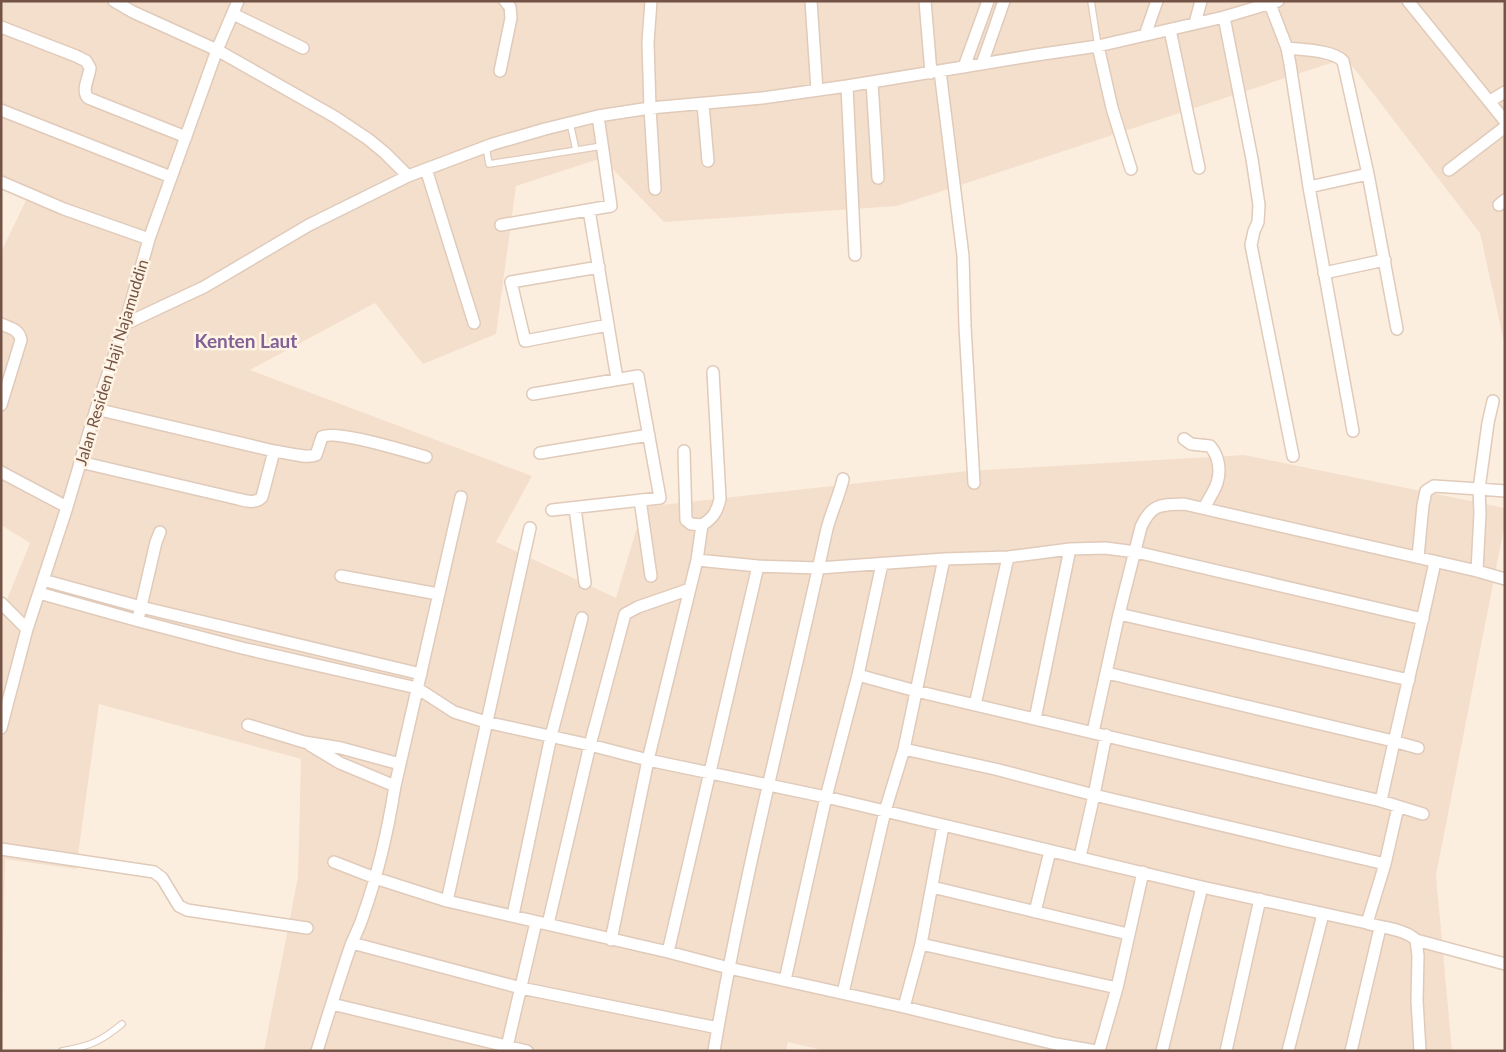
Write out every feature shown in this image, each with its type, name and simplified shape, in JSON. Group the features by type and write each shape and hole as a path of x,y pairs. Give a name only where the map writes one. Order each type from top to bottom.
{"street":[{"path":"114,1 133,12 217,50 318,107 368,139 408,176"},
{"name":"Jalan Residen Haji Najamuddin","path":"1,728 6,692 67,507 149,240 217,50 238,1"},
{"path":"500,71 511,18 510,8 505,1"},
{"path":"651,1 648,42 655,189"},
{"path":"811,1 817,90"},
{"path":"926,1 963,256 964,326 974,483"},
{"path":"964,67 988,1"},
{"path":"982,64 1004,1"},
{"path":"1145,35 1157,1"},
{"path":"1195,23 1201,1"},
{"path":"1408,1 1505,121"},
{"path":"124,324 204,287 309,225 408,176 486,147 570,123 598,116 650,108 703,104 847,86 1098,46 1224,16 1247,6 1274,3 1287,48 1324,274 1353,430"},
{"path":"233,14 303,48"},
{"path":"1224,16 1259,205 1258,222 1251,245 1293,456"},
{"path":"1,27 86,61 90,68 85,90 88,98 186,137"},
{"path":"1170,30 1200,168"},
{"path":"1098,46 1112,108 1131,169"},
{"path":"1287,48 1332,54 1343,61 1368,174 1397,329"},
{"path":"872,82 878,178"},
{"path":"847,86 855,255"},
{"path":"1490,101 1505,92"},
{"path":"703,104 708,161"},
{"path":"1,110 171,177"},
{"path":"501,225 610,206 598,116"},
{"path":"1449,170 1505,127"},
{"path":"426,169 474,323"},
{"path":"1309,187 1368,174"},
{"path":"1,182 64,209 149,240"},
{"path":"589,210 617,379"},
{"path":"1324,274 1384,260"},
{"path":"599,267 511,282 525,341 608,325"},
{"path":"1,324 17,331 21,342 1,405"},
{"path":"684,451 686,520 690,524 702,525 715,514 720,500 714,372"},
{"path":"533,394 638,376 660,498 552,510"},
{"path":"1477,571 1480,513 1479,489 1493,400"},
{"path":"96,409 274,451 314,456 317,454 322,437 329,434 354,438 426,457"},
{"path":"540,453 649,436"},
{"path":"1184,439 1191,444 1210,446 1218,461 1217,485 1204,508"},
{"path":"80,462 238,499 254,501 262,497 274,451"},
{"path":"1,472 67,507"},
{"path":"714,1051 729,968 767,786 830,514 840,493 843,479"},
{"path":"1418,557 1426,491 1434,486 1505,491"},
{"path":"318,1051 352,943 363,917 375,878 390,817 394,786 461,497"},
{"path":"640,500 651,576"},
{"path":"1093,732 1142,527 1145,518 1154,508 1162,505 1184,504 1204,508 1505,578"},
{"path":"575,508 586,582"},
{"path":"610,940 648,760 697,560 702,525"},
{"path":"447,901 530,528"},
{"path":"138,621 160,532"},
{"path":"697,560 758,566 819,568 1008,557 1070,549 1105,548 1136,552 1423,619"},
{"path":"1035,719 1070,549"},
{"path":"975,705 1008,557"},
{"path":"843,993 885,811 904,749 944,560"},
{"path":"1381,801 1435,562"},
{"path":"785,980 826,797 858,675 882,564"},
{"path":"668,952 758,566"},
{"path":"341,576 438,594"},
{"path":"43,580 141,607 421,674"},
{"path":"548,924 590,745 625,614 638,607 690,589"},
{"path":"39,593 242,648 418,688 454,712 486,722 648,760 826,797 1202,887 1367,923 1380,928 1406,933 1416,940 1505,964"},
{"path":"1,603 27,629"},
{"path":"1120,614 1409,680"},
{"path":"513,915 551,736 582,618"},
{"path":"200,637 202,622"},
{"path":"242,648 245,632"},
{"path":"1107,673 1418,748"},
{"path":"858,675 916,691 1381,801 1423,814"},
{"path":"248,725 304,742 341,748 400,764"},
{"path":"1080,857 1106,735"},
{"path":"304,742 340,763 394,786"},
{"path":"904,749 995,769 1094,796 1384,864"},
{"path":"1367,923 1398,807"},
{"path":"904,1006 920,944 944,826"},
{"path":"1,849 154,872 162,878 179,906 187,910 308,928"},
{"path":"1036,912 1050,851"},
{"path":"334,862 375,878 447,901 513,915 729,968 904,1006 1056,1047 1098,1051 1117,988 1143,872"},
{"path":"932,887 1128,934"},
{"path":"1162,1051 1202,887"},
{"path":"1226,1051 1260,899"},
{"path":"1288,1051 1323,914"},
{"path":"507,1048 536,922"},
{"path":"1351,1051 1380,928"},
{"path":"1416,940 1420,1051"},
{"path":"352,943 521,988 718,1028"},
{"path":"920,944 1117,988"},
{"path":"332,1004 507,1048 527,1051"}],"lane":[{"path":"1090,1 1098,46"},
{"path":"570,123 576,150"},
{"path":"486,147 489,164 602,146"},
{"path":"62,1051 93,1043 106,1037 122,1024"}],"shaded area":[{"path":"1,1 1505,1 1505,346 1480,233 1346,58 897,206 664,222 602,158 516,186 496,334 423,364 375,303 250,370 532,476 496,542 616,598 643,507 968,471 1244,455 1505,508 1505,523 1436,875 1452,1051 826,1051 788,1042 786,1051 264,1051 298,877 301,759 99,704 76,869 5,859 1,1051 1,614 30,543 1,525 1,252 30,192 1,182"}],"district":[{"name":"Kenten Laut","path":"246,340"}]}
